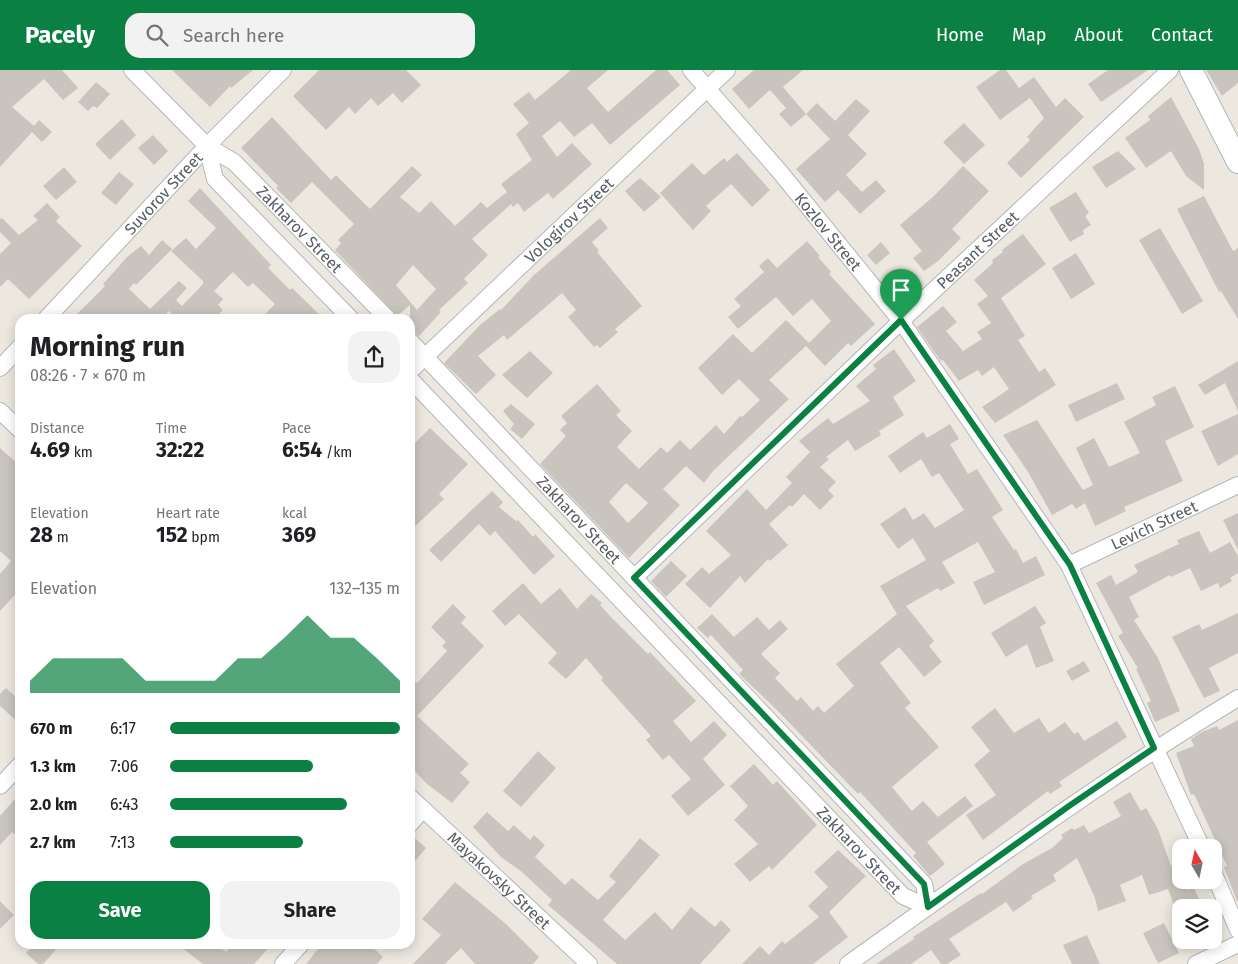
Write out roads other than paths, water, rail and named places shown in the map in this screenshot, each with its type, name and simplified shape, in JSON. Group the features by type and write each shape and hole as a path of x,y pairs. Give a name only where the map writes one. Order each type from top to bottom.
{"main road":[{"path":"1191,70 1238,162"}],"street":[{"name":"Zakharov Street","path":"132,70 207,146 234,162 383,314"},
{"name":"Suvorov Street","path":"51,314 207,146 283,70"},
{"name":"Kozlov Street","path":"691,70 780,172 901,320 1070,565 1198,839"},
{"name":"Vologirov Street","path":"415,366 727,70"},
{"name":"Peasant Street","path":"634,578 901,320 1170,70"},
{"name":"Zakharov Street","path":"207,146 216,178 346,314"},
{"name":"Zakharov Street","path":"415,346 924,884 928,907"},
{"path":"0,368 15,352"},
{"name":"Zakharov Street","path":"415,384 903,896 928,907"},
{"path":"0,411 15,425"},
{"name":"Levich Street","path":"1070,565 1238,485"},
{"path":"848,964 1069,806 1154,748 1238,698"},
{"path":"0,786 15,770"},
{"name":"Mayakovsky Street","path":"415,802 588,964"},
{"path":"415,818 423,809"},
{"path":"1220,889 1238,930"},
{"path":"1196,964 1238,944"},
{"path":"283,964 296,949"}]}
